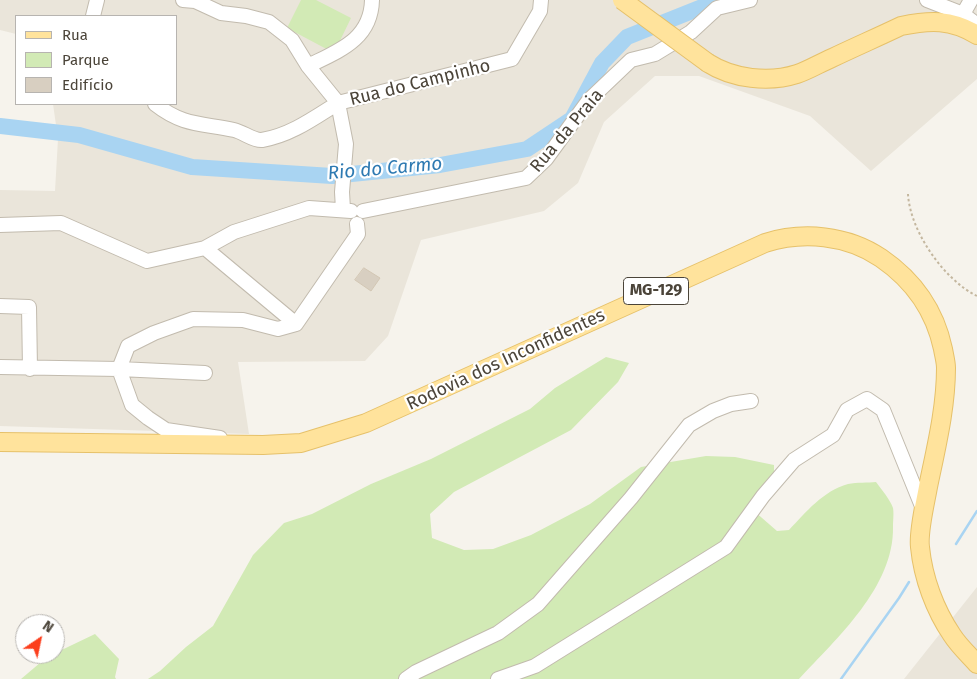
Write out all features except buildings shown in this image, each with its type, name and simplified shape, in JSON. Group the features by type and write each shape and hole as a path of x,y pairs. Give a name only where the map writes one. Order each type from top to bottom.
{"main road":[{"path":"622,0 708,64 732,74 763,78 778,78 797,74 901,26 918,23 950,23 960,25 977,35"},
{"name":"Rodovia dos Inconfidentes","path":"0,442 263,445 301,443 366,423 765,243 780,238 819,236 851,244 874,253 894,267 914,288 929,308 940,335 946,366 943,411 919,546 930,595 952,636 977,664"}],"street":[{"path":"93,15 97,0"},
{"name":"Rua do Campinho","path":"184,0 195,1 221,13 246,16 269,22 292,40 308,66 338,103 512,59 540,11 541,0"},
{"path":"308,66 347,46 366,26 372,7 372,0"},
{"path":"713,4 750,0"},
{"path":"926,0 963,14 977,24"},
{"path":"963,14 971,0"},
{"name":"Rua da Praia","path":"0,225 61,223 147,260 205,248 234,232 309,208 352,210 526,178 546,159 589,100 631,60 655,54 691,32 713,4"},
{"path":"156,105 167,113 194,124 235,130 260,140 293,131 338,103 346,144 342,192 352,210 349,218 357,224 358,234 296,324 278,328 243,320 193,319 154,333 128,346 119,369 132,405 166,430 263,445"},
{"path":"205,248 296,324"},
{"path":"0,306 29,307 30,369"},
{"path":"0,367 205,373"},
{"path":"498,679 535,666 726,547 763,496 794,460 833,435 848,410 867,398 883,410 924,510"},
{"path":"406,679 416,672 498,634 538,604 632,498 689,425 713,411 731,404 751,401"}],"path":[{"path":"908,194 912,219 936,260 964,289 977,296"}],"shaded area":[{"path":"0,0 977,0 977,79 871,171 810,116 699,76 655,76 604,122 578,183 544,211 421,240 388,336 365,361 238,362 249,434 0,426 0,190 55,191 58,139 53,105 178,105 178,15 15,15 15,34 0,30"},
{"path":"977,587 977,679 904,679"}],"green space":[{"path":"301,0 316,0 351,18 334,53 287,28"},
{"path":"606,357 629,363 618,382 571,430 454,492 430,514 432,538 464,550 493,549 531,535 590,504 641,467 706,456 735,457 774,465 774,484 754,511 777,531 789,530 815,503 839,487 851,483 876,482 893,508 891,549 884,570 874,591 861,610 846,629 799,679 148,679 213,626 253,555 284,523 312,514 371,484 431,459 530,409 555,388"},
{"path":"95,634 119,659 116,679 21,679 39,664 65,664 65,648"}],"waterway":[{"name":"Rio do Carmo","path":"0,126 79,135 192,167 332,176 440,165 527,149 572,119 602,63 627,37 702,7 713,0"},
{"path":"956,544 977,511"},
{"path":"841,679 909,582"}]}
